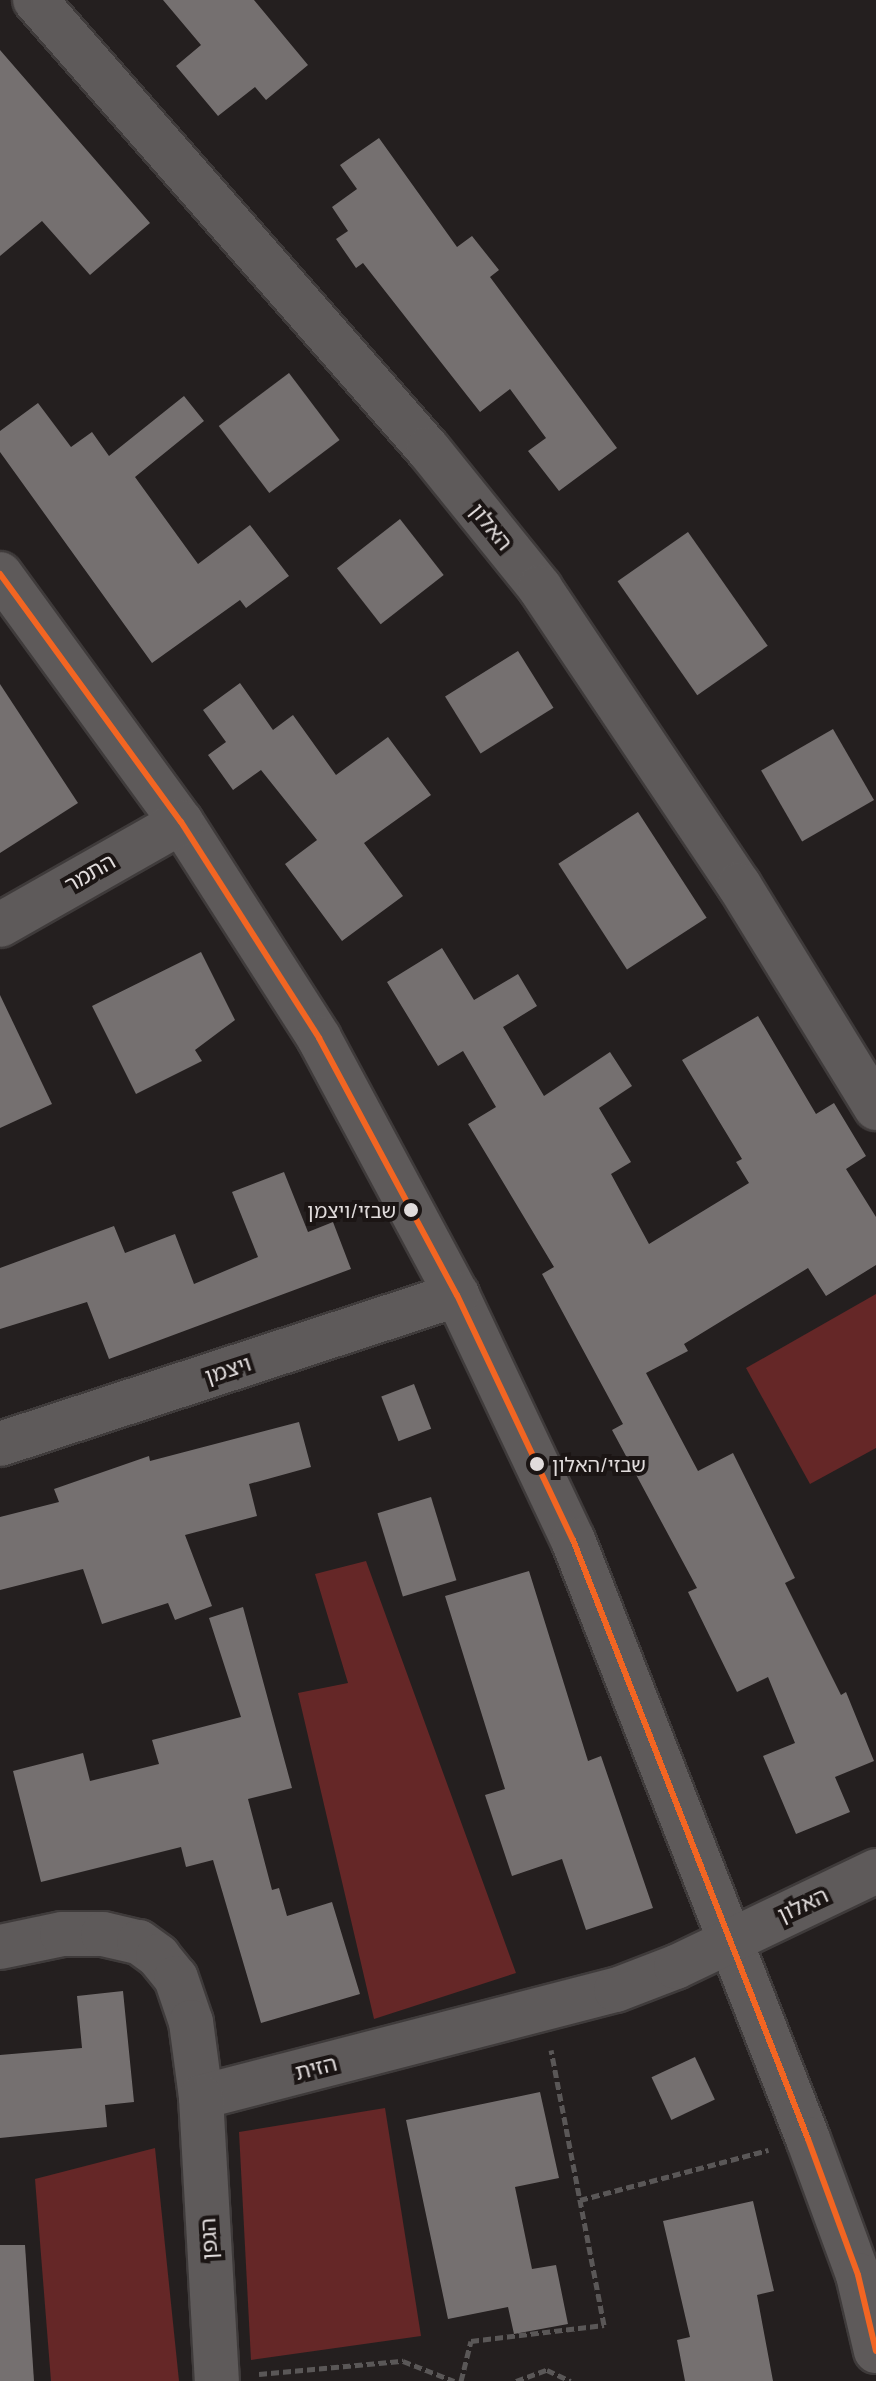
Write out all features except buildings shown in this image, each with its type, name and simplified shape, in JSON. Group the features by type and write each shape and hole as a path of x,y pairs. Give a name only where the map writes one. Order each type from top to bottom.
{"street":[{"name":"האלון","path":"35,0 428,449 540,588 723,859 876,1108"},
{"path":"0,574 181,822 319,1038 457,1295 573,1540 808,2139 858,2275 876,2351"},
{"name":"התמר","path":"0,925 181,822"},
{"name":"ויצמן","path":"0,1444 457,1295"},
{"name":"האלון","path":"729,1940 876,1871"},
{"path":"0,1947 62,1934 103,1934 139,1942 158,1956 176,1978 191,2022 201,2097"},
{"name":"הזית","path":"201,2097 616,1990 729,1940"},
{"name":"הגפן","path":"201,2097 216,2380"}],"path":[{"path":"461,2381 471,2341 604,2325 543,2009"},
{"path":"580,2200 808,2139"},
{"path":"216,2380 403,2361 454,2381"},
{"path":"516,2381 547,2370 571,2381"}],"shaded area":[{"path":"876,1294 876,1448 810,1484 746,1368"},
{"path":"366,1561 516,1973 374,2019 298,1693 348,1683 315,1574"},
{"path":"385,2108 421,2336 251,2360 239,2132"},
{"path":"155,2148 179,2381 51,2381 35,2179"}],"transit line":[{"path":"0,574 181,822 319,1038 457,1295 573,1540 808,2139 858,2275 876,2351"}],"place":[{"name":"שבזי/ויצמן","path":"411,1210"},
{"name":"שבזי/האלון","path":"537,1464"}]}
